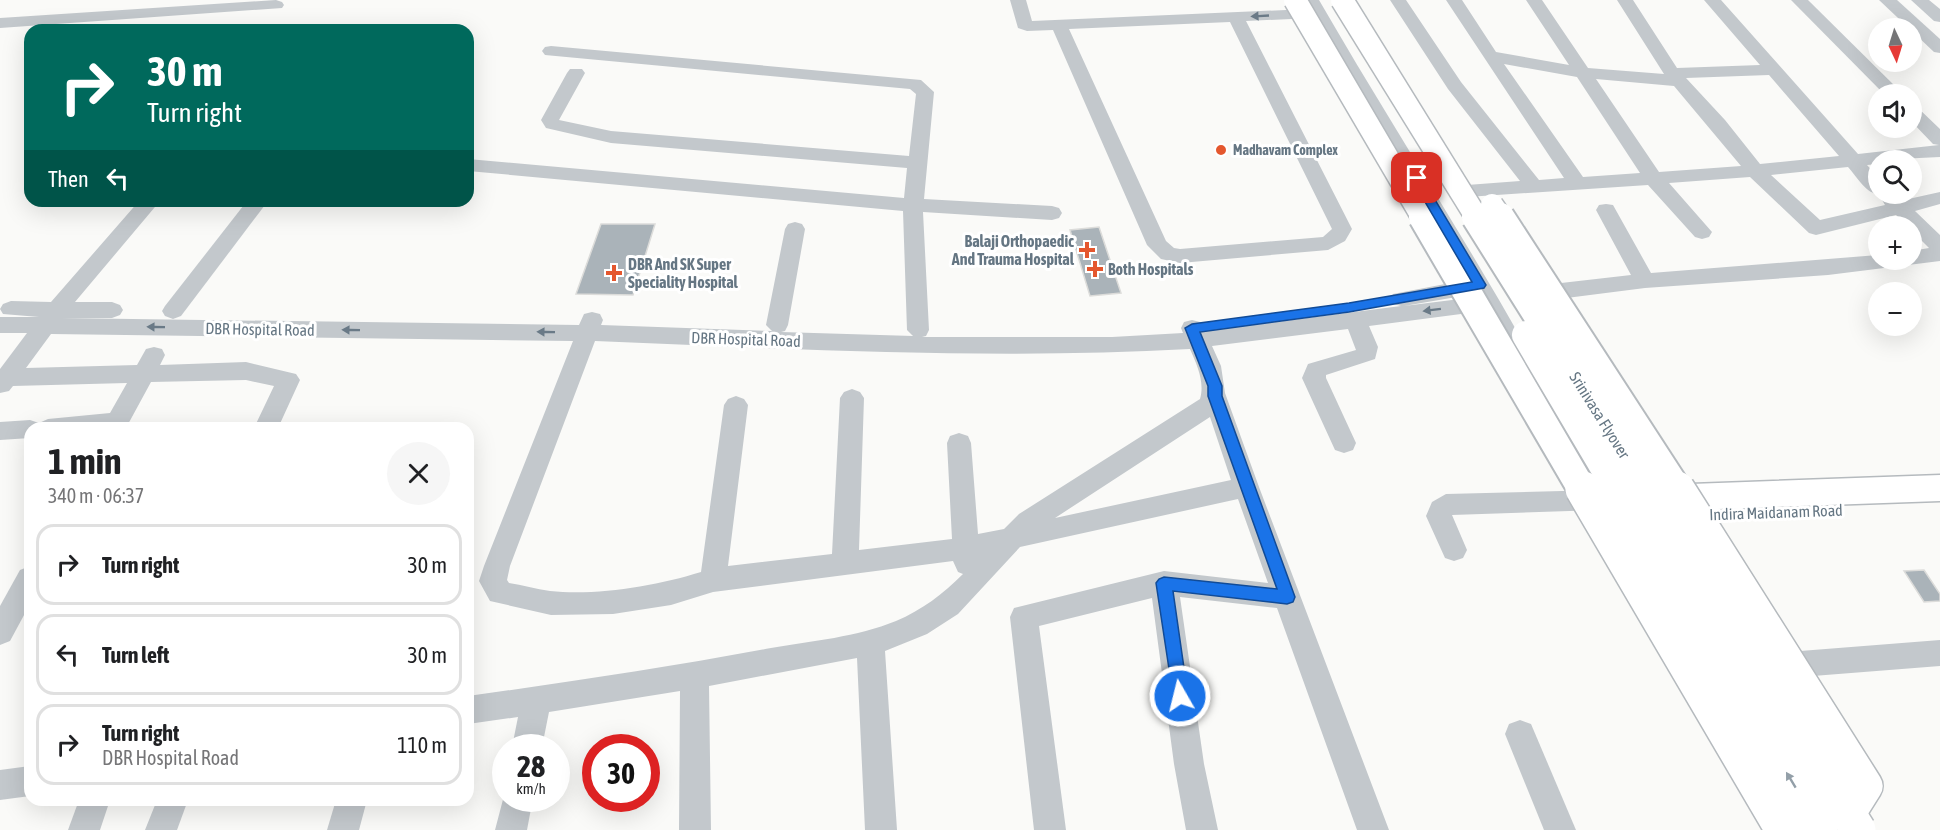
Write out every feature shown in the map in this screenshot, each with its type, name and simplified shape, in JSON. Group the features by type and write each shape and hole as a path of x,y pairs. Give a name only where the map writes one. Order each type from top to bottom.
{"main road":[{"path":"1356,0 1562,311 1865,786 1858,824"},
{"path":"1316,2 1783,830"},
{"name":"Srinivasa Flyover","path":"1316,2 1858,824"},
{"name":"Srinivasa Flyover","path":"1316,2 1820,830"},
{"path":"1672,506 1940,488"},
{"name":"Indira Maidanam Road","path":"1606,509 1672,506 1940,507"}],"street":[{"path":"1348,0 1467,191 1672,506 1771,666 1858,824"},
{"path":"1398,0 1454,85 1534,186"},
{"path":"1454,0 1577,183"},
{"path":"1534,0 1653,178 1702,232"},
{"path":"1625,0 1676,77 1755,171 1816,228 1940,198"},
{"path":"1712,0 1868,177"},
{"path":"1799,0 1884,84"},
{"path":"1887,0 1940,48"},
{"path":"1920,0 1940,17"},
{"path":"1316,2 1146,14 1059,25 1027,26 1024,24 1019,6 1146,14 1236,17 1316,2"},
{"path":"1316,2 1356,80 1441,217 1606,509 1693,651 1793,830"},
{"path":"0,23 163,6 276,5"},
{"path":"1059,25 1157,246 1168,254 1180,256 1328,243 1338,236 1342,229 1236,17"},
{"path":"551,51 915,84 926,92 916,163 913,205 918,330"},
{"path":"1490,56 1583,74 1676,77 1774,70"},
{"path":"576,73 550,120 552,124 611,137 916,163"},
{"path":"1922,122 1940,140"},
{"path":"1467,191 1755,171 1940,151"},
{"path":"474,166 913,205 1052,213"},
{"path":"1898,204 1940,247"},
{"path":"4,382 51,318 145,207"},
{"path":"173,311 253,207"},
{"path":"1606,210 1645,281"},
{"path":"777,325 795,229"},
{"path":"1922,256 1940,254"},
{"path":"1535,294 1645,281 1868,263"},
{"name":"DBR Hospital Road","path":"0,309 51,318 590,325 777,325 918,330 1194,334 1355,320 1485,294"},
{"name":"DBR Hospital Road","path":"0,325 51,318 173,311 590,325 950,346 1112,345 1349,308 1485,294"},
{"path":"1344,443 1313,373 1367,353 1367,347 1355,320"},
{"path":"590,325 497,566 493,581 500,592 561,603 613,602 671,593 713,580 967,548 1246,487"},
{"path":"1194,334 1215,386 1215,396 1246,487 1373,830"},
{"path":"4,382 149,364 246,371 288,380 269,422"},
{"path":"117,422 149,364"},
{"path":"474,709 694,676 870,642 908,629 936,614 968,585 1007,540 1028,522 1210,405 1215,396"},
{"path":"845,563 852,398"},
{"path":"713,580 736,405"},
{"path":"0,431 24,429"},
{"path":"958,443 968,585"},
{"path":"1454,550 1439,516 1441,509 1446,505 1606,509"},
{"path":"1050,830 1024,617 1164,583 1287,597"},
{"path":"1164,583 1189,764 1202,830"},
{"path":"0,632 24,589"},
{"path":"870,642 881,830"},
{"path":"1771,666 1940,653"},
{"path":"694,676 695,830"},
{"path":"530,734 536,701"},
{"path":"1520,734 1560,830"},
{"path":"0,785 24,782"},
{"path":"84,830 94,806"},
{"path":"161,830 171,806"},
{"path":"343,830 349,806"},
{"path":"511,830 514,812"}],"building":[{"path":"601,224 655,224 633,295 576,294"},
{"path":"1099,227 1121,293 1090,296 1070,230"},
{"path":"1924,570 1940,594 1940,601 1924,602 1904,571"}],"place":[{"name":"Madhavam Complex","path":"1221,150"},
{"name":"Balaji Orthopaedic And Trauma Hospital","path":"1087,250"},
{"name":"Both Hospitals","path":"1095,269"},
{"name":"DBR And SK Super Speciality Hospital","path":"614,273"}],"route":[{"path":"1180,696 1164,583 1287,597 1246,487 1215,396 1215,386 1192,328 1349,308 1480,285 1417,178"}]}
